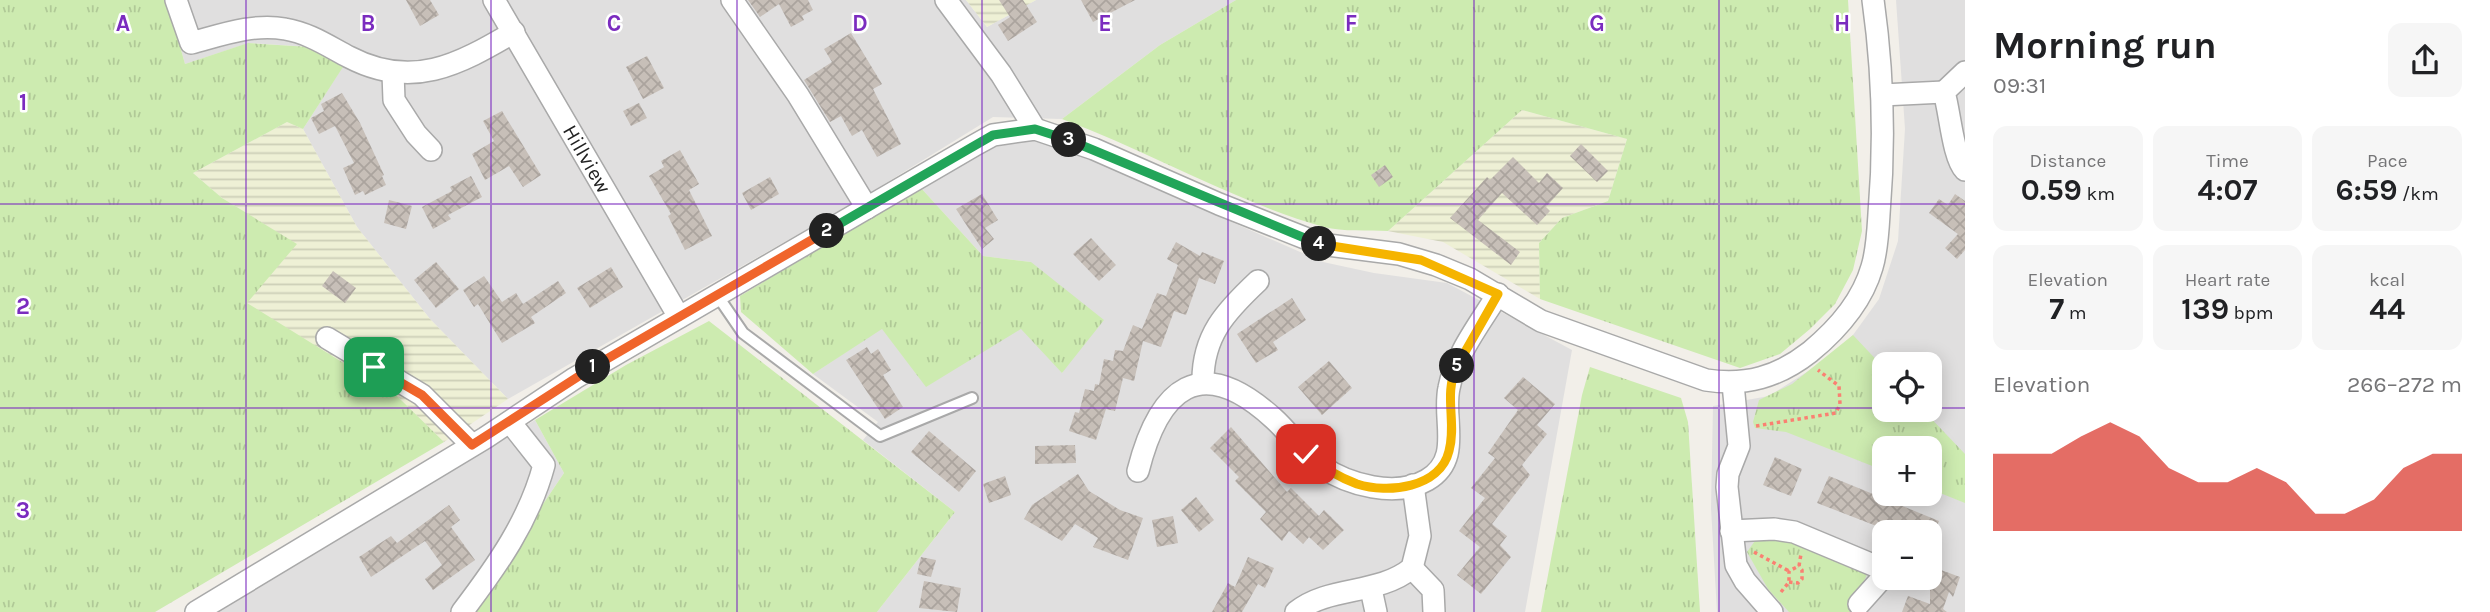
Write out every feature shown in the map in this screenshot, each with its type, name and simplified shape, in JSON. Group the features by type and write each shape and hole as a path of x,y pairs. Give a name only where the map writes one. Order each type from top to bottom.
{"street":[{"path":"176,0 191,43 258,28 285,29 310,36 370,66 393,73 429,72 453,65 514,32"},
{"name":"Hillview","path":"494,0 679,317"},
{"path":"732,0 798,95 867,208"},
{"path":"946,0 1001,74 1035,129"},
{"path":"196,612 510,422 575,378 993,135 1035,129 1094,149 1219,204 1320,244 1421,260 1498,294 1541,321 1706,380 1733,384 1770,376 1802,358 1845,320 1861,294 1873,266 1882,184 1882,95 1873,0"},
{"path":"1882,95 1944,92 1965,72"},
{"path":"393,73 394,100 416,134 431,150"},
{"path":"1944,92 1951,115 1955,150 1965,170"},
{"path":"1203,383 1204,356 1212,333 1230,308 1258,281"},
{"path":"1138,471 1156,417 1175,396 1203,383 1214,382 1246,397 1273,418 1306,454 1334,474 1369,486 1389,488 1427,480 1442,466 1450,450 1448,388 1472,337 1498,294"},
{"path":"327,338 422,395 472,445"},
{"path":"1733,384 1739,446 1728,474 1736,565 1745,581 1771,612"},
{"path":"462,612 505,556 536,494 544,465 510,422"},
{"path":"1296,612 1320,599 1371,589 1399,579 1412,568 1420,536 1413,485"},
{"path":"1731,531 1774,528 1794,532 1872,567"},
{"path":"1412,568 1433,590 1434,612"},
{"path":"1859,604 1872,588"},
{"path":"1371,589 1376,612"}],"lane":[{"path":"717,295 743,333 880,436 972,398"}],"path":[{"path":"1749,427 1836,413 1840,404 1839,386 1802,358"},
{"path":"1748,548 1789,571"},
{"path":"1771,612 1783,587 1789,582 1798,583 1802,579 1799,566 1803,551"},
{"path":"1789,571 1799,566"},
{"path":"1789,571 1789,582"}],"shaded area":[{"path":"167,0 966,0 987,27 1036,0 1236,0 1160,45 1062,119 993,117 860,199 508,399 430,319 357,227 303,129 342,68 310,47 249,43 185,64"},
{"path":"1896,0 1965,0 1965,612 1717,612 1711,508 1713,406 1769,396 1821,363 1853,335 1879,299 1898,241 1905,129"},
{"path":"1030,139 1108,162 1193,205 1323,262 1374,273 1447,283 1572,350 1525,612 877,612 955,512 863,440 878,422 813,374 882,328 926,386 1021,328 1063,373 1031,262 983,256 921,188 988,149"},
{"path":"535,420 564,473 470,612 214,612"}],"green space":[{"path":"0,0 167,0 185,64 248,43 310,47 343,67 303,129 287,122 193,173 222,198 297,244 247,303 398,397 444,442 155,612 0,612"},
{"path":"966,0 1036,0 987,27"},
{"path":"1236,0 1848,0 1862,231 1853,270 1835,304 1810,329 1780,354 1740,368 1540,299 1539,243 1562,218 1608,201 1627,139 1522,110 1388,231 1339,230 1258,204 1062,119 1160,45"},
{"path":"1522,110 1627,139 1608,201 1562,218 1539,243 1540,299 1443,242 1388,231"},
{"path":"287,122 303,129 357,227 430,319 508,399 444,442 398,397 246,303 296,244 222,198 193,173"},
{"path":"921,188 983,256 1031,262 1104,320 1062,373 1021,329 926,387 882,329 813,374 741,312 740,296"},
{"path":"709,321 955,512 877,612 470,612 564,473 535,420 626,365"},
{"path":"1853,335 1872,355 1872,422 1934,422 1965,454 1965,503 1942,494 1942,436 1872,436 1872,466 1786,432 1755,428 1753,422 1759,400 1792,384"},
{"path":"1590,367 1681,398 1688,422 1700,612 1541,612 1582,395"},
{"path":"1757,538 1809,545 1868,572 1851,612 1789,612 1768,589 1747,552"}],"building":[{"path":"406,0 430,0 439,15 420,26"},
{"path":"748,0 808,0 813,10 802,16 804,20 791,27 779,4 760,17"},
{"path":"999,0 1023,0 1037,22 1008,41 998,25 1010,17"},
{"path":"1081,0 1135,0 1093,22"},
{"path":"851,33 882,84 873,89 901,144 877,157 862,130 852,136 841,116 830,122 804,80 832,62 824,49"},
{"path":"647,56 664,88 643,99 626,67"},
{"path":"342,93 360,123 384,175 382,176 386,185 365,195 363,191 355,195 343,168 354,163 335,126 319,134 311,118 324,111 321,104"},
{"path":"639,103 647,118 631,126 623,111"},
{"path":"502,111 541,175 523,187 509,166 485,180 472,154 494,141 483,121"},
{"path":"1581,144 1608,171 1597,182 1570,156"},
{"path":"680,150 699,184 689,190 712,236 685,250 668,216 671,214 649,176 664,167 661,161"},
{"path":"1513,157 1539,183 1547,173 1563,188 1546,207 1550,211 1537,225 1502,193 1478,220 1520,252 1511,265 1450,218 1487,177 1490,180"},
{"path":"1385,165 1393,177 1379,187 1371,175"},
{"path":"471,176 482,197 448,215 451,219 433,229 422,207 452,191 450,187"},
{"path":"770,177 779,194 751,210 742,193"},
{"path":"982,194 998,220 985,228 994,239 982,249 956,209"},
{"path":"1955,194 1965,201 1965,250 1957,259 1945,248 1958,234 1929,213 1939,199 1948,205"},
{"path":"389,200 412,206 406,229 384,223"},
{"path":"1091,238 1116,265 1099,281 1073,254"},
{"path":"1176,242 1200,256 1202,252 1224,261 1215,284 1199,278 1186,315 1174,311 1161,347 1143,341 1134,381 1123,378 1115,411 1106,409 1096,440 1069,431 1075,412 1079,413 1085,389 1094,391 1095,384 1099,385 1104,359 1113,361 1115,350 1123,351 1133,325 1142,329 1157,293 1166,296 1178,265 1167,259"},
{"path":"436,262 459,289 436,308 414,280"},
{"path":"611,267 623,287 590,308 577,288"},
{"path":"333,271 356,288 345,303 322,286"},
{"path":"484,276 502,302 516,293 523,304 558,281 566,293 531,317 535,323 502,343 478,304 474,307 463,290"},
{"path":"1292,298 1306,320 1273,342 1278,350 1256,363 1237,334"},
{"path":"867,347 871,354 878,349 891,370 883,375 903,407 885,419 846,360"},
{"path":"1329,361 1352,388 1322,415 1298,387"},
{"path":"1523,377 1555,404 1537,425 1547,434 1522,465 1530,475 1492,524 1507,536 1500,545 1511,557 1481,594 1457,575 1480,547 1459,531 1485,498 1471,488 1495,458 1488,453 1518,410 1504,398"},
{"path":"1231,427 1287,492 1291,488 1319,516 1324,510 1344,530 1323,550 1309,537 1303,544 1289,531 1282,541 1260,519 1266,512 1235,481 1239,477 1210,448"},
{"path":"929,431 976,471 959,492 911,452"},
{"path":"1075,445 1076,463 1035,464 1035,446"},
{"path":"1775,457 1802,469 1791,496 1763,485"},
{"path":"1078,474 1089,491 1120,510 1143,518 1128,560 1093,547 1098,538 1075,524 1062,541 1024,519 1032,505"},
{"path":"1005,476 1011,495 989,503 983,484"},
{"path":"1829,476 1872,494 1872,506 1902,506 1937,520 1872,520 1872,524 1817,503"},
{"path":"1196,497 1214,520 1199,532 1181,510"},
{"path":"449,505 460,520 451,527 475,560 433,590 425,579 442,565 425,541 371,577 359,557 391,536 397,543"},
{"path":"1173,516 1178,543 1157,547 1152,520"},
{"path":"921,557 936,560 931,577 917,574"},
{"path":"1248,557 1274,568 1265,588 1258,584 1242,612 1212,612 1228,583 1235,587"},
{"path":"1942,570 1960,577 1953,597 1949,592 1943,609 1947,612 1902,612 1908,596 1930,604 1930,590 1942,590"},
{"path":"924,581 961,588 957,612 919,608"}],"route":[{"path":"374,367 422,395 472,445 575,378 975,145 993,135 1035,129 1094,149 1219,204 1320,244 1399,254 1421,260 1470,279 1498,294 1472,337 1448,388 1450,450 1442,466 1427,480 1409,486 1389,488 1358,484 1320,466 1306,454"}]}
